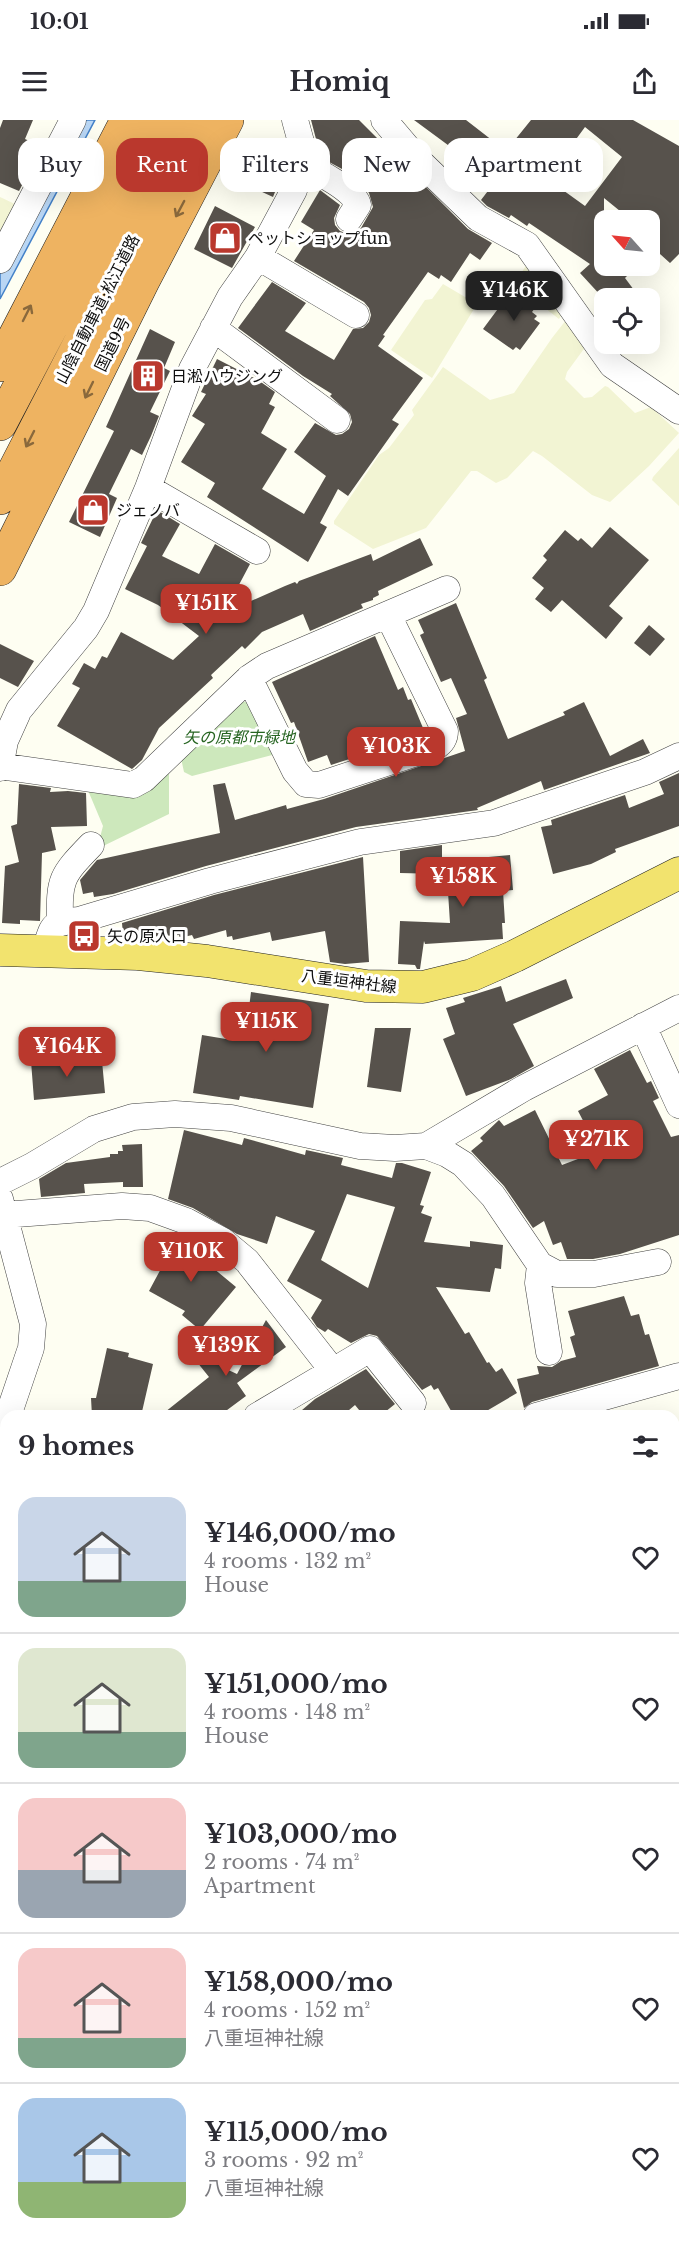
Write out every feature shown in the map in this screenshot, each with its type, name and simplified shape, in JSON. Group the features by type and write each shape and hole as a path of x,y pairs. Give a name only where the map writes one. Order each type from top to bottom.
{"highway":[{"path":"0,365 127,120"},
{"name":"山陰自動車道;松江道路","path":"0,498 100,268 160,120"},
{"name":"山陰自動車道;松江道路","path":"0,424 195,120"},
{"name":"国道9号","path":"0,569 142,281 227,120"}],"main road":[{"name":"八重垣神社線","path":"0,950 138,954 207,961 366,986 423,987 472,975 515,956 679,873"},
{"name":"八重垣神社線","path":"0,956 37,951"}],"street":[{"path":"0,261 73,120"},
{"path":"295,120 300,138"},
{"path":"384,120 417,159 478,218 527,245 612,365 679,411"},
{"path":"330,180 355,196 358,205 349,219"},
{"path":"291,192 258,257 230,297 192,369 148,488 96,611 87,628 19,710 5,741 0,767 133,784 144,779 249,678 267,666 447,589"},
{"path":"258,257 356,315"},
{"path":"213,327 337,420"},
{"path":"148,488 257,551"},
{"path":"249,678 295,771 306,784 319,785 435,747 441,743 445,731 388,615"},
{"path":"37,951 52,928 60,922 79,920 210,881 360,842 494,823 645,772 679,756"},
{"path":"60,922 59,892 63,878 72,864 90,845"},
{"path":"426,1146 524,1088 679,1008"},
{"path":"643,1026 679,1105"},
{"path":"0,1182 94,1130 133,1117 175,1114 231,1118 360,1146 395,1148 426,1146 447,1154 464,1164 493,1196 540,1265 557,1274 594,1274 658,1262"},
{"path":"10,1410 31,1348 33,1324 2,1207 122,1206 150,1208 186,1221 223,1241 247,1261 333,1371"},
{"path":"540,1265 538,1283 549,1352"},
{"path":"267,1410 370,1349 413,1403"},
{"path":"557,1410 679,1376"}],"green space":[{"path":"0,197 17,205 0,236"},
{"path":"533,255 572,298 559,319 514,284"},
{"path":"443,284 477,304 432,378 391,350 425,300 432,299"},
{"path":"577,306 594,327 594,335 567,372 565,379 584,398 592,397 605,386 635,413 651,407 679,433 649,466 610,502 592,495 533,451 507,478 496,483 477,471 471,471 426,528 373,549 334,524 379,455 389,448 414,415 412,410 443,367 490,400 514,393"},
{"path":"679,448 679,506 652,480"},
{"name":"矢の原都市緑地","path":"240,701 250,703 276,754 192,776 184,772 181,758"},
{"name":"矢の原都市緑地","path":"169,770 169,814 97,849 103,826 87,788 141,796"}],"water":[{"path":"79,120 95,120 85,138 70,138"},
{"path":"41,192 57,192 0,299 0,270"}],"building":[{"path":"3,120 33,120 25,138 18,138 18,191 0,183 0,128"},
{"path":"311,120 359,120 377,138 342,138 342,169 330,162 330,138 316,138"},
{"path":"414,120 466,120 489,138 444,138 444,142"},
{"path":"531,120 633,120 679,146 679,254 670,263 660,254 660,210 619,210 604,198 604,210 594,210 594,276 627,276 625,278 632,288 594,288 580,273 590,264 529,223 527,226 511,215 509,218 487,206 481,200 487,192 566,192 585,206 596,192 603,192 603,182 622,157 603,142 603,138 599,138 585,127 577,138 516,138"},
{"path":"262,192 275,192 273,197"},
{"path":"319,192 323,192 340,205 334,218 335,225 340,231 348,234 355,233 361,228 373,207 369,193 431,192 468,229 492,243 480,260 470,253 451,282 441,275 439,279 428,272 383,335 385,336 378,346 423,378 392,420 399,424 348,496 338,489 320,523 327,527 308,562 207,497 215,483 181,462 205,424 192,416 206,394 201,392 217,359 258,380 275,392 269,404 275,407 261,433 287,449 262,489 304,514 326,476 294,452 315,423 336,435 342,434 349,429 352,422 350,414 330,396 332,394 303,376 238,328 272,282 306,303 285,331 334,360 353,329 363,328 369,322 371,315 364,302 294,261 314,230 301,222"},
{"name":"ペットショップfun","path":"215,206 255,227 232,268 194,249"},
{"path":"520,292 537,305 532,312 537,316 534,319 540,323 520,350 516,347 513,350 483,329 506,298 508,299 510,295 516,299"},
{"path":"150,329 175,342 164,368 170,371 150,412 159,416 142,455 131,449 109,494 117,498 100,537 69,522 114,431 106,427"},
{"path":"157,510 180,524 162,556 199,574 215,544 250,564 224,613 285,586 295,582 297,584 299,581 371,554 373,561 420,538 433,565 378,591 379,595 373,600 361,604 363,608 310,631 303,614 262,632 245,649 242,646 211,675 213,678 159,728 142,760 132,769 57,726 80,688 72,684 84,663 95,669 102,656 107,658 121,632 173,660 199,636 158,605 125,589 147,546 141,543"},
{"path":"610,527 649,560 609,606 623,618 606,639 562,600 551,612 535,599 544,588 532,578 547,560 543,556 565,530 578,541 581,538 592,548"},
{"path":"456,603 487,678 484,680 508,739 565,715 563,712 584,702 610,756 643,739 650,753 544,790 541,781 477,808 478,810 356,827 206,866 113,894 94,897 93,892 83,894 80,880 97,860 220,833 213,785 225,783 235,820 286,805 287,809 324,799 465,751 456,718 467,714 451,678 441,682 420,635 424,633 418,620"},
{"path":"649,625 665,639 650,656 634,643"},
{"path":"375,636 398,690 403,687 408,700 411,699 423,728 409,733 411,739 331,765 327,755 308,762 294,722 291,723 272,682"},
{"path":"0,644 34,661 18,687 0,678"},
{"path":"679,773 679,826 615,849 616,852 591,864 553,874 541,827 552,825 551,820 625,795 629,808 664,794 659,782"},
{"path":"19,784 51,788 50,792 86,793 87,826 51,827 56,850 42,853 40,921 20,920 20,924 2,923 5,866 19,862 11,826 17,824"},
{"path":"442,845 442,874 400,873 400,851"},
{"path":"510,855 513,890 503,891 505,923 502,923 503,939 425,944 424,941 420,969 417,969 415,965 398,964 400,921 450,923 446,861"},
{"path":"363,857 369,962 345,964 330,962 325,931 272,941 270,932 233,940 232,936 227,937 226,930 194,939 192,935 180,938 179,935 147,937 137,936 137,934 123,935 122,923 214,895"},
{"path":"566,979 573,998 513,1024 534,1066 511,1079 466,1096 443,1039 455,1034 446,1008 465,1002 463,998 501,986 506,1002"},
{"path":"251,992 329,1004 313,1108 240,1096 239,1100 193,1093 202,1035 232,1040 237,1006 249,1008"},
{"path":"375,1028 411,1028 401,1092 367,1087"},
{"path":"630,1050 647,1083 651,1081 659,1098 653,1101 671,1137 679,1135 679,1235 620,1254 593,1259 567,1259 561,1242 553,1245 544,1221 533,1228 504,1186 471,1151 483,1141 480,1138 499,1120 504,1126 535,1110 562,1165 599,1151 578,1111 608,1095 594,1069"},
{"path":"91,1056 91,1063 102,1061 105,1093 34,1100 31,1061"},
{"path":"184,1130 242,1145 244,1138 305,1155 306,1150 343,1158 341,1165 392,1178 396,1163 431,1172 420,1205 424,1206 421,1213 432,1217 424,1242 470,1247 470,1241 503,1245 501,1269 495,1268 490,1292 436,1287 465,1334 469,1332 487,1363 489,1362 496,1372 502,1368 517,1393 488,1410 451,1410 438,1388 434,1390 431,1385 422,1390 377,1336 369,1334 351,1343 328,1329 325,1332 317,1327 311,1318 322,1300 287,1281 315,1231 276,1216 267,1244 237,1234 193,1208 168,1199","holes":["347,1194 395,1207 368,1288 321,1260"]},
{"path":"142,1144 143,1187 123,1187 123,1182 84,1184 85,1193 41,1197 39,1179 66,1163 110,1157 110,1154 123,1151 122,1145"},
{"path":"179,1235 206,1249 201,1258 236,1287 200,1330 182,1315 185,1311 149,1291"},
{"path":"624,1296 631,1316 639,1314 645,1335 649,1334 659,1366 532,1402 524,1408 517,1379 539,1374 537,1366 552,1367 561,1361 576,1357 570,1337 575,1335 568,1311"},
{"path":"266,1320 286,1347 237,1383 246,1396 227,1410 168,1410 209,1377 189,1352 201,1358 237,1331 224,1368 237,1374"},
{"path":"107,1348 129,1353 128,1357 153,1364 142,1410 92,1410 91,1398 96,1398"},
{"path":"366,1369 395,1404 388,1410 359,1410 355,1405 349,1410 302,1410 315,1399"}],"place":[{"name":"ペットショップfun","path":"225,238"},
{"name":"日淞ハウジング","path":"148,376"},
{"name":"ジェノバ","path":"93,510"},
{"name":"矢の原入口","path":"84,936"}]}
